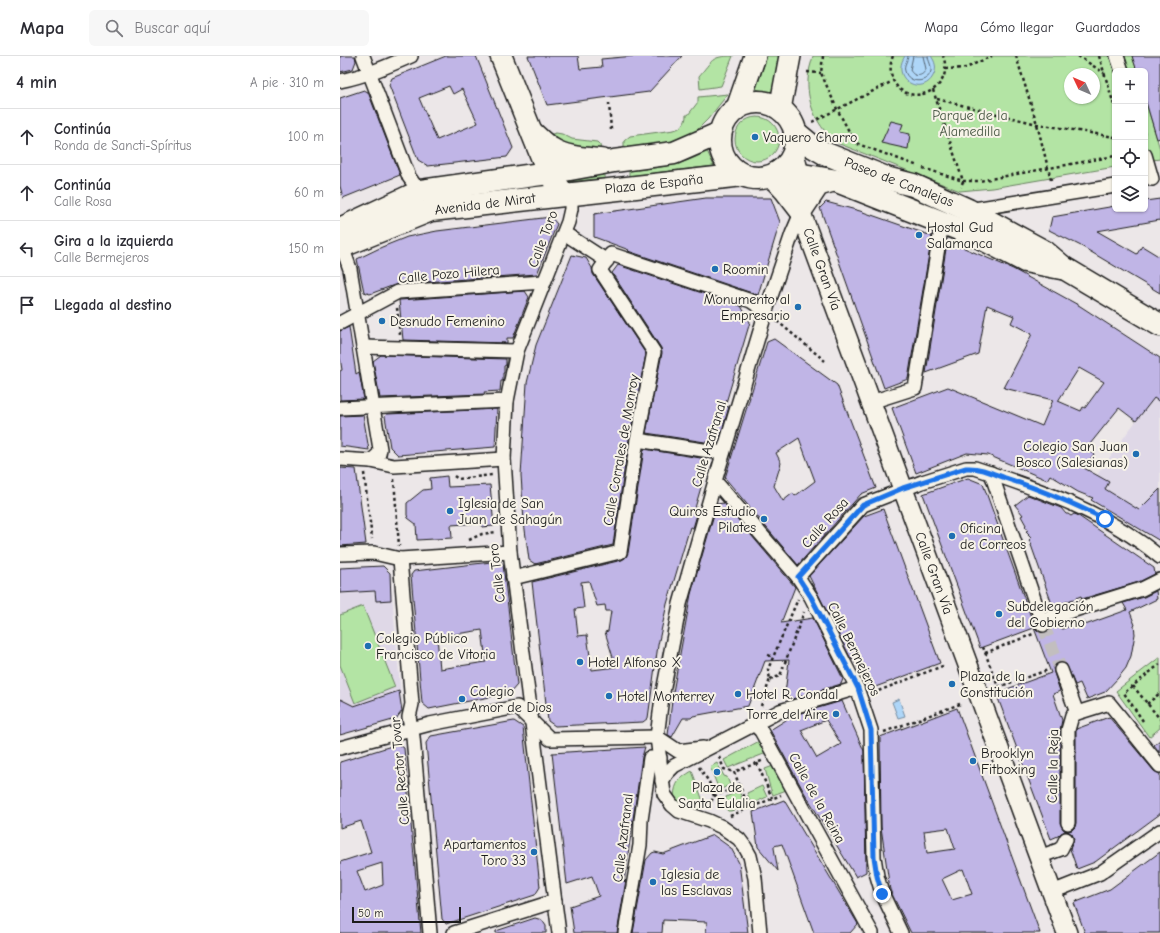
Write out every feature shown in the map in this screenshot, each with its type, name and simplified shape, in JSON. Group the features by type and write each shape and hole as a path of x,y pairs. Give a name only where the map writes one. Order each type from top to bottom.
{"highway":[{"path":"742,175 732,168 724,158 720,145 720,133 726,119 737,108 751,102 766,103 780,109 790,119 800,136 783,174"},
{"name":"Plaza de España","path":"548,173 614,161 674,153 720,133"},
{"name":"Paseo de Canalejas","path":"800,136 812,146 824,153 889,179 913,185 976,207 1045,252 1064,268 1160,325"},
{"name":"Avenida de Mirat","path":"341,235 421,191 548,173"},
{"name":"Plaza de España","path":"568,194 742,175 752,178 761,178 783,174"},
{"name":"Paseo de Canalejas","path":"783,174 837,181 979,237 1025,261 1064,268"},
{"name":"Avenida de Mirat","path":"341,235 431,210 568,194"}],"main road":[{"path":"502,56 548,173 568,194"},
{"path":"737,108 755,56"},
{"path":"780,109 790,56"},
{"path":"533,136 551,148 571,157 614,161"},
{"path":"515,178 529,160 533,136"},
{"name":"Calle Gran Vía","path":"783,174 784,191 801,213"},
{"name":"Calle Gran Vía","path":"783,174 799,191 801,213 1067,933"},
{"name":"Calle Gran Vía","path":"801,213 819,186 837,181"}],"street":[{"path":"363,56 409,177 421,191"},
{"path":"340,81 370,73 411,56"},
{"path":"1117,56 1121,68"},
{"path":"1148,165 1152,179"},
{"path":"871,402 915,388 935,220 976,207 1112,186"},
{"name":"Calle Toro","path":"559,933 533,723 513,578 504,459 507,401 517,351 543,282 564,233 571,209 568,194"},
{"name":"Calle Azafranal","path":"657,737 662,697 680,604 723,453 766,311 792,234 801,213"},
{"path":"564,233 607,261 611,254 751,301 766,311"},
{"path":"341,235 350,269 380,449 379,454 367,465"},
{"name":"Calle Corrales de Monroy","path":"513,578 620,552 637,440 654,352 600,270 607,261"},
{"name":"Calle Pozo Hilera","path":"340,323 398,292 543,282"},
{"path":"363,347 517,351"},
{"path":"340,408 507,401"},
{"path":"637,440 723,453"},
{"path":"340,459 367,465 394,466 504,459"},
{"name":"Calle Rosa","path":"798,577 863,505 903,488 966,468 975,468 1024,484 1077,505 1105,519 1160,557"},
{"path":"990,473 1040,626 1142,589 1160,580"},
{"name":"Calle Bermejeros","path":"715,481 798,577 805,596 862,692 871,730 874,857 877,876 882,894 901,933"},
{"path":"340,554 374,553 400,559 510,552"},
{"name":"Calle Rector Tovar","path":"400,559 412,704 409,717 412,729 430,933"},
{"path":"1056,670 1077,713 1108,703 1160,766"},
{"path":"662,781 666,773 674,766 780,711 862,692"},
{"path":"340,748 412,729 517,707 550,739 657,737 678,751 712,747"},
{"name":"Calle la Reja","path":"1068,823 1068,730 1072,716 1077,713"},
{"name":"Calle de la Reina","path":"754,724 762,731 793,790 849,889 869,931"},
{"path":"657,737 664,794 672,805 679,812 709,821 722,827 739,839 750,856 755,878 760,933"},
{"name":"Calle Azafranal","path":"625,933 640,845 641,820 650,758 660,758"},
{"path":"1052,892 1100,873 1160,831"},
{"path":"1039,857 1061,849 1066,839"},
{"path":"454,933 555,901"}],"path":[{"path":"823,56 821,73 837,109 851,135 858,144 938,174 963,180 979,181 1112,157"},
{"path":"893,56 890,71 894,81 902,90 914,95 921,95 933,90 942,81 945,69 943,56"},
{"path":"945,69 966,68 992,56"},
{"path":"1016,56 1037,124 1051,180"},
{"path":"1078,56 1104,74"},
{"path":"1099,56 1114,104"},
{"path":"807,72 821,73"},
{"path":"800,136 837,109 894,81"},
{"path":"933,90 963,180 976,207"},
{"path":"937,99 1037,124 1112,136"},
{"path":"609,103 611,130"},
{"path":"396,294 400,329"},
{"path":"766,311 825,360"},
{"path":"367,465 374,553"},
{"path":"394,466 400,559"},
{"path":"478,477 489,475"},
{"path":"482,534 494,532"},
{"path":"754,724 770,680 768,669 805,596"},
{"path":"770,680 780,676 805,596"},
{"path":"985,653 1040,626"},
{"path":"983,647 1000,692"},
{"path":"768,655 773,657"},
{"path":"1124,693 1160,664"},
{"path":"862,692 945,665"},
{"path":"998,687 1056,670"},
{"path":"1133,686 1160,719"},
{"path":"1147,704 1160,693"},
{"path":"883,732 960,704"},
{"path":"712,747 724,769 734,772 775,756"},
{"path":"756,763 772,798"},
{"path":"698,767 709,782 714,796"},
{"path":"734,772 749,808"},
{"path":"709,806 714,796 739,786"},
{"path":"722,827 726,818 793,790"}],"shaded area":[{"name":"Colegio San Juan Bosco (Salesianas)","path":"1160,390 1160,489 1139,510 1105,489 1109,482 1097,475"},
{"name":"Colegio Público Francisco de Vitoria","path":"383,566 390,573 402,711 396,719 340,735 340,568"}],"green space":[{"path":"733,56 721,86 700,89 699,76 713,60 720,57"},
{"path":"767,56 781,56 773,94 756,89"},
{"name":"Parque de la Alamedilla","path":"813,56 1132,56 1136,68 1112,68 1112,168 992,188 960,191 837,143 824,130 815,115 809,98 809,71"},
{"path":"728,94 708,119 697,130 688,135 670,142 624,148 624,141 630,136 679,128 683,125 686,115 688,115 698,102 698,97"},
{"path":"1148,109 1160,149 1160,159 1148,161"},
{"path":"757,117 769,121 775,127 779,139 775,151 769,157 757,161 745,157 739,151 735,139 739,127 745,121"},
{"path":"556,133 572,139 597,142 600,145 601,151 583,153 548,135"},
{"path":"707,151 714,166 629,176 629,171 679,163"},
{"path":"605,173 605,178 569,182 568,178"},
{"path":"363,606 395,687 355,703 340,665 340,615"},
{"path":"1160,657 1160,728 1149,737 1116,691"},
{"path":"763,739 769,752 728,768 724,760"},
{"path":"717,763 724,776 727,777 730,785 719,790 710,767"},
{"path":"776,765 789,789 773,795 765,769"},
{"path":"692,771 703,801 701,807 695,810 682,804 674,797 675,788 678,781"},
{"path":"762,786 767,797 751,804 747,793"},
{"path":"738,791 745,806 728,811 725,808 726,797"}],"water":[{"path":"905,56 931,56 935,69 934,74 929,81 923,85 916,85 905,79 901,72 901,65"},
{"path":"899,699 905,716 898,718 892,702"}],"building":[{"path":"340,56 355,56 356,61 353,69 340,72"},
{"path":"446,56 476,56 513,148 507,157 428,166 418,160 389,85 392,78","holes":["449,86 453,94 462,89 478,123 437,140 419,98"]},
{"path":"528,56 578,56 580,69 602,67 601,59 635,56 682,56 649,92 547,105"},
{"path":"1132,56 1160,56 1160,138 1157,139 1148,109 1148,68 1136,68"},
{"path":"364,90 368,92 400,175 343,198 340,186 340,98"},
{"path":"891,121 903,124 900,132 910,134 908,149 881,143"},
{"path":"706,198 771,198 780,222 758,295 628,251 629,250 594,237 594,214"},
{"path":"1160,199 1160,220 1097,231 1137,254 1142,246 1160,257 1160,293 1081,246 1049,230 1052,217 1112,207 1112,212 1148,212 1148,201"},
{"path":"826,202 860,211 932,236 908,379 884,388 820,208"},
{"path":"551,217 557,224 537,274 397,284 370,294 364,292 357,259 382,247 407,237 437,231"},
{"path":"955,244 1013,269 1080,306 1160,358 1160,402 1154,398 1136,421 1119,408 1086,449 1094,454 1084,468 1109,482 1105,489 1139,510 1160,489 1160,541 1091,500 1093,498 1078,492 1050,475 1047,480 988,455 967,453 916,473 892,408 948,387 1042,426 1053,400 1004,388 1032,334 1011,323 1014,316 987,305 978,354 926,373 946,249","holes":["1079,368 1104,382 1085,408 1083,407 1081,411 1058,401"]},
{"path":"572,255 586,258 592,268 593,274 646,354 629,439 613,545 535,564 529,560 524,522 521,475 527,383 536,345"},
{"path":"618,265 741,306 750,322 725,406 729,407 718,444 646,433 662,353 661,348 612,273"},
{"path":"525,291 529,297 513,338 507,338 507,343 403,340 399,300"},
{"path":"349,327 356,374 359,372 364,399 340,400 340,371 342,370 340,357 340,331"},
{"path":"774,339 837,385 876,488 861,494 798,565 725,478 767,342","holes":["799,438 815,481 795,496 793,493 783,501 774,486 781,463 776,453"]},
{"path":"381,355 506,359 506,365 504,366 503,381 501,381 500,391 484,392 485,394 380,398 373,361"},
{"path":"497,409 495,447 398,455 390,447 385,416 387,414"},
{"path":"363,415 369,450 340,446 340,416"},
{"path":"644,449 707,459 708,463 695,508 699,508 693,528 690,527 667,604 658,645 648,718 643,722 555,726 548,721 532,582 622,560 628,553","holes":["589,581 597,606 605,605 606,611 611,611 608,631 605,632 616,667 592,670 587,635 578,636 575,609 584,608 581,582"]},
{"path":"340,468 356,469 366,544 340,546"},
{"name":"Iglesia de San Juan de Sahagún","path":"447,476 448,487 490,485 494,526 482,527 481,523 451,525 452,538 417,540 416,524 408,518 407,503 423,490 431,489 430,478"},
{"path":"968,478 983,484 1035,628 1038,631 1042,633 1046,632 1051,626 1059,623 1062,629 1084,621 1085,625 1127,610 1123,603 1144,597 1156,591 1157,599 1130,612 1135,625 1131,656 1126,668 1105,692 1087,699 1080,683 1075,685 1066,664 1059,662 1053,668 1060,691 1053,694 1062,720 1060,730 1060,823 1064,830 1072,830 1076,823 1076,729 1109,717 1154,771 1160,774 1160,814 1095,862 1077,869 1070,849 1074,839 1072,834 1065,831 1051,839 996,693 1051,673 1034,628 980,648 923,494"},
{"path":"1028,495 1061,508 1066,514 1071,516 1074,514 1077,515 1154,568 1155,574 1139,582 1082,599 1081,596 1053,607 1031,545 1032,544 1029,540 1031,538 1026,531 1028,530 1021,516 1023,515 1015,505"},
{"path":"724,503 795,587 781,623 813,618 843,679 841,684 792,699 785,694 789,660 765,661 748,706 693,716 691,718 683,718 672,737 668,735 673,692 691,594 717,504"},
{"path":"883,509 940,663 870,689 852,657 851,659 809,576 864,516"},
{"path":"500,561 503,564 517,685 510,693 429,709 422,703 411,575 414,571","holes":["482,630 486,662 440,669 437,637"]},
{"path":"383,566 390,573 391,600 376,601 375,591 340,593 340,568"},
{"path":"399,691 402,711 396,719 340,735 340,699 354,706"},
{"path":"842,701 864,751 866,872 856,877 804,792 770,730 794,715","holes":["826,720 841,744 817,758 801,730"]},
{"path":"957,708 1040,933 911,933 890,890 881,827 880,737","holes":["948,828 955,849 927,853 924,831","963,869 972,894 952,900 942,879"]},
{"path":"514,721 523,727 540,887 535,895 446,924 442,919 426,743 431,736"},
{"path":"1160,740 1160,753 1154,745"},
{"path":"398,744 404,748 421,933 340,933 340,862 371,852 361,821 340,828 340,762","holes":["382,863 383,885 365,892 357,871"]},
{"path":"645,747 642,757 624,882 626,880 617,933 574,933 570,906 599,896 592,876 567,884 552,753"},
{"path":"784,800 858,924 850,933 814,933 782,844 774,846 778,871 758,847 753,812"},
{"path":"713,835 731,848 739,863 748,933 706,933 707,922 663,920 662,933 633,933 646,860 652,853 655,852 663,854"},
{"path":"1160,852 1160,933 1085,933 1074,903 1110,889"},
{"path":"535,918 542,920 546,926 546,933 496,933 496,931"}],"tunnel":[{"path":"1043,625 1061,670"}],"place":[{"name":"Vaquero Charro","path":"755,137"},
{"name":"Hostal Gud Salamanca","path":"919,235"},
{"name":"Roomin","path":"715,269"},
{"name":"Monumento al Empresario","path":"798,307"},
{"name":"Desnudo Femenino","path":"382,321"},
{"name":"Colegio San Juan Bosco (Salesianas)","path":"1136,454"},
{"name":"Iglesia de San Juan de Sahagún","path":"450,511"},
{"name":"Quiros Estudio Pilates","path":"764,519"},
{"name":"Oficina de Correos","path":"952,536"},
{"name":"Subdelegación del Gobierno","path":"999,614"},
{"name":"Colegio Público Francisco de Vitoria","path":"368,646"},
{"name":"Hotel Alfonso X","path":"580,662"},
{"name":"Plaza de la Constitución","path":"952,684"},
{"name":"Hotel R. Condal","path":"738,694"},
{"name":"Hotel Monterrey","path":"609,696"},
{"name":"Colegio Amor de Dios","path":"462,699"},
{"name":"Torre del Aire","path":"836,714"},
{"name":"Brooklyn Fitboxing","path":"973,761"},
{"name":"Plaza de Santa Eulalia","path":"717,772"},
{"name":"Apartamentos Toro 33","path":"534,852"},
{"name":"Iglesia de las Esclavas","path":"653,882"}],"route":[{"path":"882,894 874,857 871,730 858,688 811,597 798,577 863,505 903,488 966,468 975,468 1024,484 1070,502 1105,519"}]}
